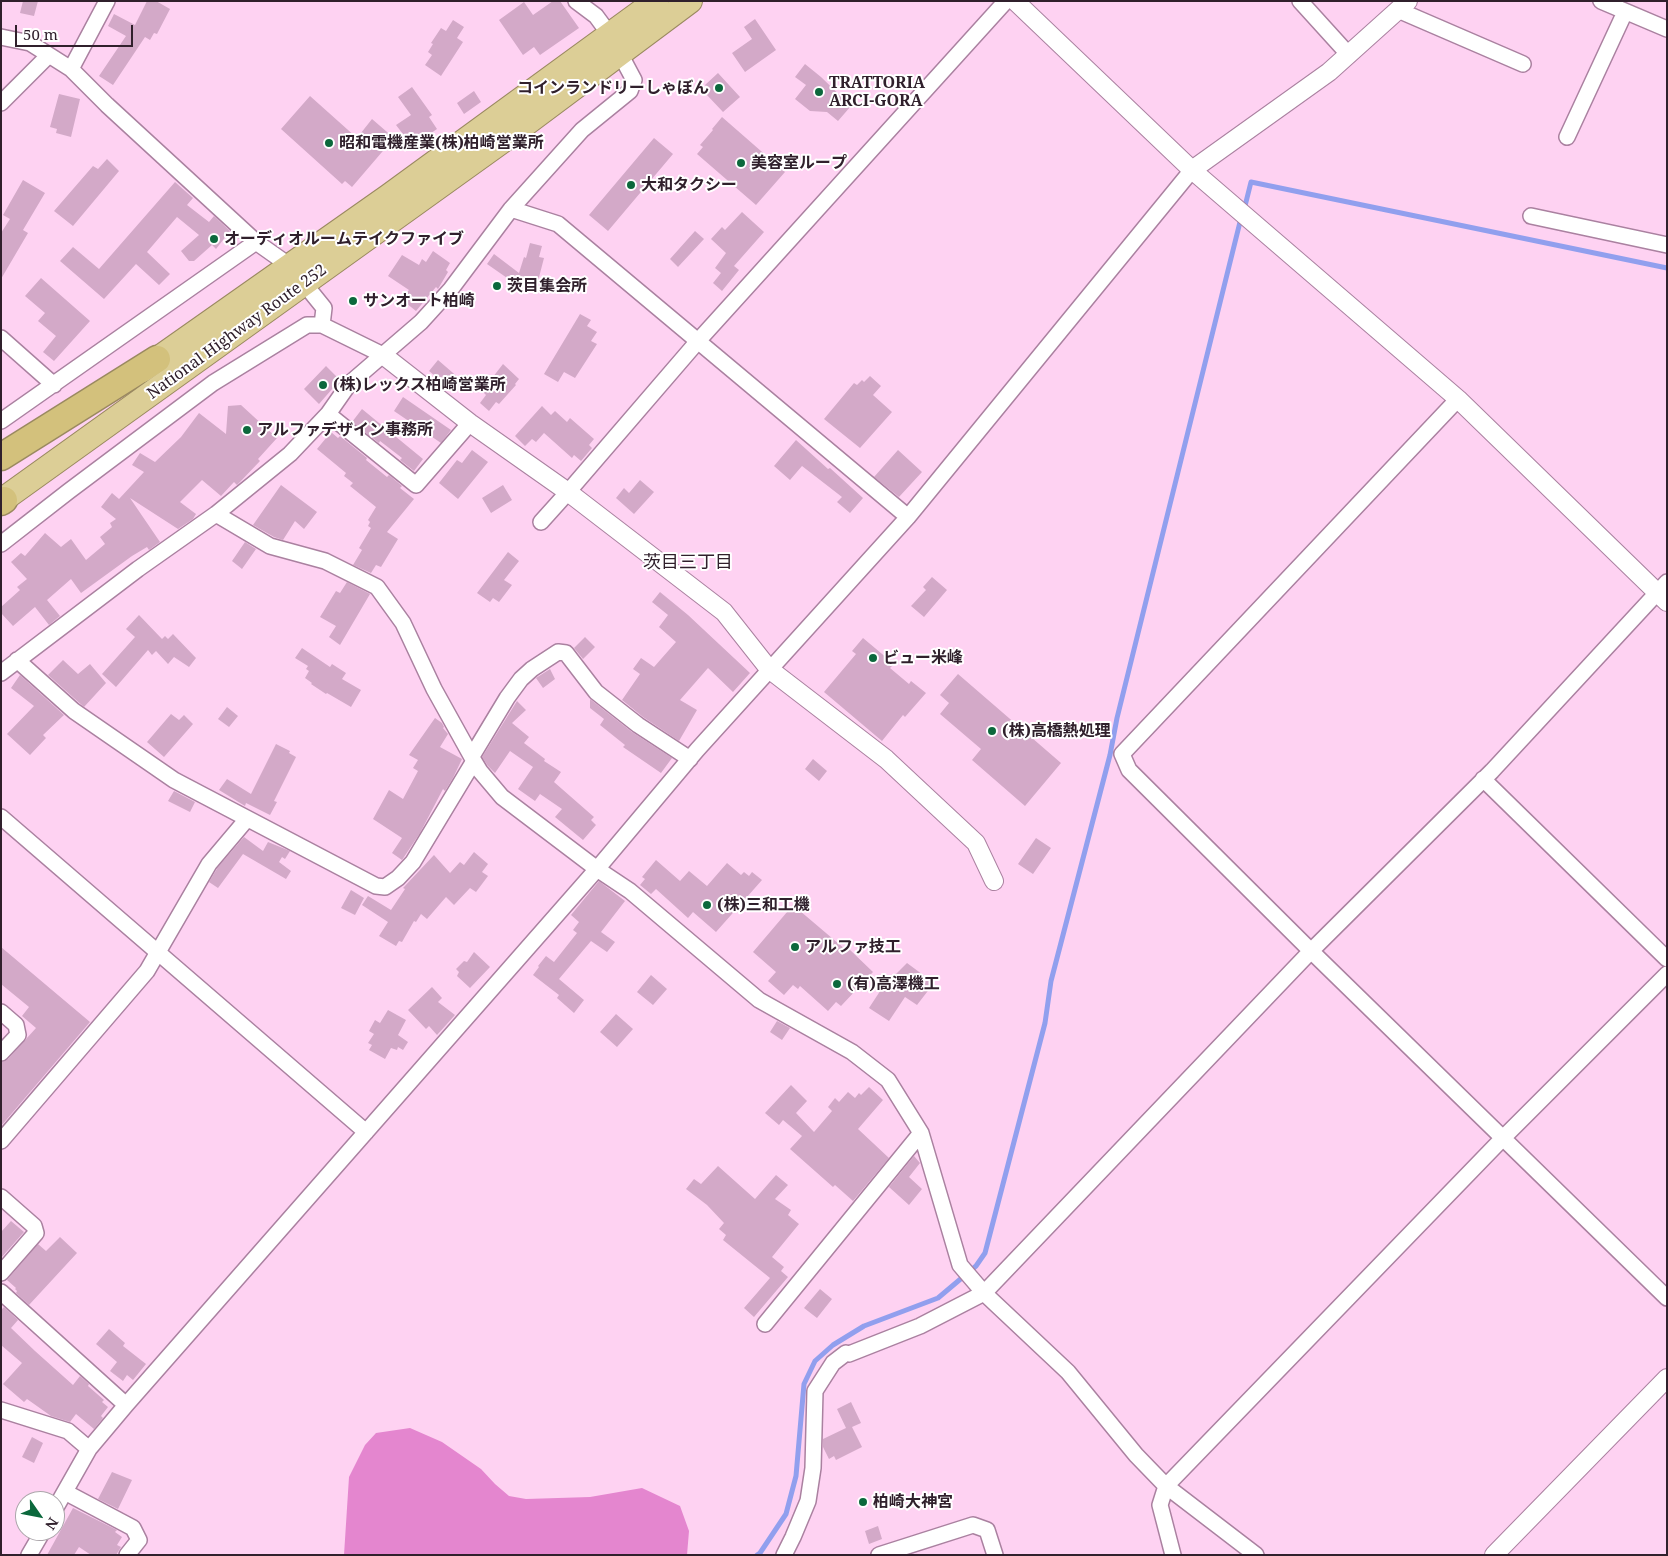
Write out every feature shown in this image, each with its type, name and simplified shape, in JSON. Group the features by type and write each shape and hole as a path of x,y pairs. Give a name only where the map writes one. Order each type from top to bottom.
{"highway":[{"name":"National Highway Route 252","path":"1,472 157,359 297,275 512,134 615,44 656,1"},
{"name":"National Highway Route 252","path":"615,44 690,1"},
{"name":"National Highway Route 252","path":"2,501 297,275"},
{"path":"1,457 157,359"}],"street":[{"path":"71,69 107,1"},
{"path":"576,1 596,16 615,44 634,80 630,91 582,130 511,209 451,289 421,322 349,384 328,414 290,454 216,514 7,665 174,780 376,886 385,887 398,878 413,862 507,698 532,668 558,652 566,653 596,692 638,724 690,759"},
{"path":"540,522 698,341 1006,1"},
{"path":"784,1555 808,1502 813,1468 815,1391 833,1363 846,1354 920,1326 984,1293 1311,951 1483,779 1663,593 1458,400 1192,170 1015,1"},
{"path":"1300,1 1349,54"},
{"path":"1600,1 1667,29"},
{"path":"127,1555 139,1540 133,1528 65,1492 89,1449 597,869 769,669 908,517 1192,170 1329,72 1403,6 1523,64"},
{"path":"1567,137 1625,12"},
{"path":"1,37 30,44 71,69 107,105 256,242 297,275 324,308 322,325"},
{"path":"1,103 48,56"},
{"path":"511,209 558,224 908,517"},
{"path":"1531,216 1667,245"},
{"path":"1,421 256,242"},
{"path":"1,544 69,491 214,384 307,325 322,325 383,355 470,423 568,492 724,612 769,669 886,759 976,843 994,881"},
{"path":"1,338 54,385"},
{"path":"1458,400 1122,754 1129,770 1311,951 1667,1298"},
{"path":"328,414 416,485 470,423"},
{"path":"216,514 270,546 325,561 377,587 403,623 434,689 480,771 502,797 597,869 630,891 759,1000 852,1052 888,1080 921,1133 960,1264 984,1293 1068,1372 1136,1455 1166,1486 1256,1555"},
{"path":"1483,779 1667,959"},
{"path":"1,817 366,1132"},
{"path":"1,1141 147,971 159,954 209,864 247,819"},
{"path":"1173,1555 1160,1505 1166,1486 1503,1138 1667,974"},
{"path":"1,1012 16,1026 18,1035 1,1054"},
{"path":"766,1324 921,1133"},
{"path":"1,1197 34,1226 36,1233 1,1273"},
{"path":"1,1292 126,1405"},
{"path":"1494,1555 1667,1378"},
{"path":"1,1410 68,1432 89,1449"},
{"path":"879,1555 909,1550 973,1525 987,1530 995,1555"},
{"path":"29,1555 37,1541"}],"shaded area":[{"path":"410,1428 442,1442 481,1469 509,1496 526,1499 590,1497 642,1488 680,1506 689,1531 687,1555 344,1555 349,1477 365,1445 376,1433"}],"building":[{"path":"23,1 38,1 34,16 20,13"},
{"path":"147,1 156,1 170,9 157,34 154,33 150,40 145,37 113,85 99,76 126,36 108,26 114,14 135,25"},
{"path":"553,1 560,1 579,28 540,55 534,47 523,55 499,20 524,2 533,15"},
{"path":"755,19 776,50 745,72 732,53 752,39 744,27"},
{"path":"453,20 464,27 457,38 463,42 441,76 425,65 432,55 428,52 433,44 431,43 441,28 446,31"},
{"name":"TRATTORIA ARCI-GORA","path":"805,64 851,106 838,121 827,112 810,111 795,99 806,85 795,77"},
{"name":"コインランドリーしゃぼん","path":"718,73 740,97 723,112 706,94 710,91 705,85"},
{"path":"412,87 432,115 429,117 437,129 421,140 418,135 409,142 396,125 411,115 398,97"},
{"path":"474,91 481,102 464,114 457,103"},
{"path":"59,94 80,99 71,137 56,133 57,129 50,127"},
{"name":"昭和電機産業(株)柏崎営業所","path":"310,96 357,138 372,119 394,138 352,187 345,181 342,184 281,129"},
{"name":"美容室ループ","path":"722,117 785,172 756,205 697,154 703,147 700,145"},
{"name":"大和タクシー","path":"654,138 673,154 608,231 589,215"},
{"path":"107,159 119,171 73,226 54,211 93,166 98,169"},
{"path":"23,180 45,193 23,230 28,233 1,279 1,233 10,219 3,215"},
{"path":"175,182 193,198 187,205 209,222 214,216 230,231 216,249 212,245 194,261 189,261 181,251 199,235 177,217 147,252 170,274 159,285 136,264 104,299 60,261 73,247 99,269"},
{"path":"742,212 764,232 734,266 739,270 722,291 713,283 721,273 715,268 726,253 711,239 722,227 725,230"},
{"path":"695,231 704,239 678,267 670,259"},
{"path":"530,243 542,246 539,257 544,258 537,285 538,288 510,280 487,264 494,254 519,273"},
{"path":"433,251 450,263 446,270 448,272 438,289 436,287 416,311 401,299 409,290 388,276 402,255 419,265 422,259 426,262"},
{"path":"41,278 90,321 54,361 43,352 56,336 38,321 45,313 25,296"},
{"path":"580,314 591,320 587,326 597,332 591,341 597,344 575,378 564,372 558,382 544,374"},
{"path":"438,360 460,379 451,389 429,371"},
{"path":"503,364 519,379 499,404 496,402 489,411 480,403 486,395 482,391"},
{"name":"(株)レックス柏崎営業所","path":"326,366 340,380 319,404 304,389"},
{"path":"870,376 881,386 873,395 892,412 860,448 824,419 854,383 857,385 862,380 864,382"},
{"path":"403,397 451,430 441,443 394,411"},
{"path":"241,405 277,438 258,459 260,461 237,485 234,482 221,496 202,480 180,502 196,514 193,519 178,529 130,498 160,542 149,550 147,547 132,556 81,593 71,579 47,600 60,616 49,625 35,607 13,626 1,613 1,607 20,590 17,587 27,579 11,562 21,553 25,556 45,533 61,547 71,539 86,560 105,544 100,537 112,527 110,523 116,519 101,507 112,493 119,499 144,472 132,465 140,453 155,462 181,437 199,413 226,434 228,406"},
{"path":"542,406 551,415 555,411 567,422 570,418 594,439 589,445 592,448 581,461 574,455 572,458 544,433 536,442 532,439 525,446 515,436"},
{"path":"362,409 423,459 414,471 400,460 402,458 352,422"},
{"path":"331,432 338,438 340,436 387,477 389,475 402,486 400,488 414,499 387,532 398,539 381,567 376,565 371,573 353,565 362,550 359,548 371,528 368,526 370,522 368,520 376,507 350,486 353,483 344,476 346,473 317,449"},
{"path":"796,440 863,498 850,513 837,502 842,497 802,466 790,480 774,466"},
{"path":"472,450 488,462 458,499 439,483 457,460 462,463"},
{"path":"898,450 922,472 899,497 874,477"},
{"path":"640,480 654,492 634,514 616,498 624,488 629,493"},
{"path":"281,485 317,512 304,529 295,521 283,540 253,525"},
{"path":"503,485 512,500 491,513 482,498"},
{"path":"245,542 256,549 242,569 232,561"},
{"path":"508,552 519,561 504,580 512,585 499,602 493,598 490,602 477,593"},
{"path":"932,577 947,590 924,617 911,606 926,590 923,587"},
{"path":"347,582 370,594 340,645 329,637 336,626 320,617 336,591 340,593"},
{"path":"660,592 688,615 750,673 733,692 708,668 680,700 697,710 679,741 643,717 622,700 640,674 633,669 641,658 654,667 676,642 659,627 668,615 652,602"},
{"path":"139,615 162,639 165,636 168,639 173,634 196,658 189,667 174,657 168,664 156,651 152,655 148,650 116,687 102,674 135,637 126,629"},
{"path":"585,637 595,647 583,659 574,648"},
{"path":"863,638 894,664 890,668 909,684 911,681 926,693 905,717 903,715 882,741 824,692 856,654 852,651"},
{"path":"302,648 330,667 332,664 346,673 342,679 361,690 351,707 326,694 305,678 309,671 306,669 308,666 295,658"},
{"path":"63,660 78,674 90,664 106,683 84,707 48,675"},
{"path":"550,669 555,679 543,688 536,678"},
{"name":"(株)高橋熱処理","path":"958,674 1061,763 1025,806 972,760 981,749 940,714 949,703 940,695"},
{"path":"20,675 64,715 43,735 46,738 30,755 7,734 34,706 11,688"},
{"path":"590,699 632,732 672,758 661,773 623,747 625,745 600,725 604,719 590,708"},
{"path":"517,701 526,710 512,723 529,737 524,743 545,759 544,761 561,772 554,782 594,817 591,820 596,825 583,840 555,817 562,809 540,794 535,801 518,789 533,767 510,751 495,773 482,757"},
{"path":"227,707 238,716 229,727 218,719"},
{"path":"171,714 179,720 184,715 193,724 164,757 147,742"},
{"path":"435,718 442,723 443,728 448,734 440,747 462,759 453,778 445,791 443,789 420,833 402,860 392,853 402,838 373,819 389,790 403,799 418,771 413,768 418,760 409,755"},
{"path":"276,744 290,751 289,753 296,757 274,801 277,802 270,815 246,803 245,806 219,790 227,779 251,794"},
{"path":"813,759 827,771 819,781 805,769"},
{"path":"174,791 195,802 190,812 168,801"},
{"path":"244,837 263,851 268,842 290,851 285,859 282,857 279,862 291,871 286,879 243,854 218,888 209,882 218,867"},
{"path":"1036,838 1051,848 1033,874 1018,864"},
{"path":"474,852 488,864 482,872 488,876 476,892 470,888 454,905 446,897 427,919 421,914 416,922 414,921 402,942 399,941 396,946 379,936 388,922 362,905 368,896 391,910 405,889 403,888 434,855 450,873 460,862 464,865"},
{"name":"(株)三和工機","path":"656,860 680,881 689,871 707,886 727,863 741,875 744,872 749,876 752,872 762,880 716,932 693,912 688,918 656,889 651,894 640,885 645,879 642,877"},
{"path":"599,881 625,901 601,932 615,942 607,952 591,941 559,979 584,1000 574,1013 557,998 559,995 533,975 546,956 554,962 577,933 573,930 579,922 571,915"},
{"path":"351,890 364,898 355,915 341,908"},
{"name":"アルファ技工","path":"793,905 846,950 848,948 873,972 841,1006 836,1002 828,1011 800,986 798,989 793,985 784,995 768,981 776,972 753,952"},
{"path":"1,947 90,1022 1,1126 1,1062 8,1059 36,1028 22,1016 29,1007 1,984"},
{"path":"474,952 490,967 470,988 457,976 459,972 456,969 464,961 467,962"},
{"path":"907,963 934,983 917,1005 905,997 889,1021 869,1008 886,982"},
{"path":"651,975 667,989 653,1005 637,992"},
{"path":"432,987 442,998 438,1002 455,1015 437,1035 429,1026 426,1029 408,1010"},
{"path":"388,1010 406,1020 398,1035 408,1042 403,1050 398,1047 397,1050 391,1048 385,1059 369,1050 372,1045 368,1043 374,1034 369,1031 375,1020 380,1023"},
{"path":"616,1014 633,1029 617,1047 600,1032"},
{"path":"777,1021 790,1028 782,1040 770,1032"},
{"path":"791,1085 807,1101 796,1113 814,1132 832,1111 828,1107 835,1098 839,1102 848,1092 855,1098 869,1087 883,1100 858,1129 889,1158 853,1201 835,1185 833,1187 790,1149 802,1136 783,1120 779,1125 765,1113"},
{"path":"914,1156 920,1163 909,1177 922,1189 909,1205 889,1187"},
{"path":"718,1166 755,1199 776,1175 788,1185 775,1199 791,1210 788,1215 799,1224 772,1257 784,1267 781,1271 788,1277 754,1317 744,1308 770,1278 723,1240 726,1235 719,1229 724,1223 707,1205 686,1189 694,1179 701,1184"},
{"path":"11,1221 24,1232 1,1258 1,1232"},
{"path":"60,1237 77,1253 29,1305 16,1293 16,1288 7,1280 38,1244 46,1251"},
{"path":"820,1289 832,1299 817,1318 804,1308"},
{"path":"4,1307 18,1320 11,1328 35,1351 73,1385 80,1376 104,1400 102,1402 108,1407 101,1416 103,1418 94,1429 76,1414 70,1422 51,1416 27,1399 24,1402 3,1384 22,1363 1,1345 1,1310"},
{"path":"109,1329 125,1343 123,1346 146,1364 133,1380 127,1375 123,1381 110,1371 117,1362 96,1344"},
{"path":"851,1402 861,1423 852,1427 862,1447 836,1460 834,1456 829,1459 823,1447 823,1439 846,1428 837,1409"},
{"path":"32,1437 43,1443 34,1463 22,1457"},
{"path":"112,1472 132,1480 118,1509 98,1499"},
{"path":"73,1508 117,1530 115,1532 122,1537 117,1545 121,1547 116,1555 91,1555 79,1547 74,1555 47,1555 55,1541 65,1541 65,1522"},
{"path":"878,1526 882,1539 869,1544 865,1531"}],"waterway":[{"path":"1244,210 1251,182 1667,268"},
{"path":"757,1555 786,1514 796,1476 804,1384 815,1361 833,1345 864,1326 938,1298 976,1266 985,1253 1045,1023 1051,981 1110,755 1117,718 1241,218"}],"place":[{"name":"コインランドリーしゃぼん","path":"719,88"},
{"name":"TRATTORIA ARCI-GORA","path":"819,92"},
{"name":"昭和電機産業(株)柏崎営業所","path":"329,143"},
{"name":"美容室ループ","path":"741,163"},
{"name":"大和タクシー","path":"631,185"},
{"name":"オーディオルームテイクファイブ","path":"214,239"},
{"name":"茨目集会所","path":"497,286"},
{"name":"サンオート柏崎","path":"353,301"},
{"name":"(株)レックス柏崎営業所","path":"323,385"},
{"name":"アルファデザイン事務所","path":"247,430"},
{"name":"ビュー米峰","path":"873,658"},
{"name":"(株)高橋熱処理","path":"992,731"},
{"name":"(株)三和工機","path":"707,905"},
{"name":"アルファ技工","path":"795,947"},
{"name":"(有)高澤機工","path":"837,984"},
{"name":"柏崎大神宮","path":"863,1502"}],"district":[{"name":"茨目三丁目","path":"688,563"}]}
